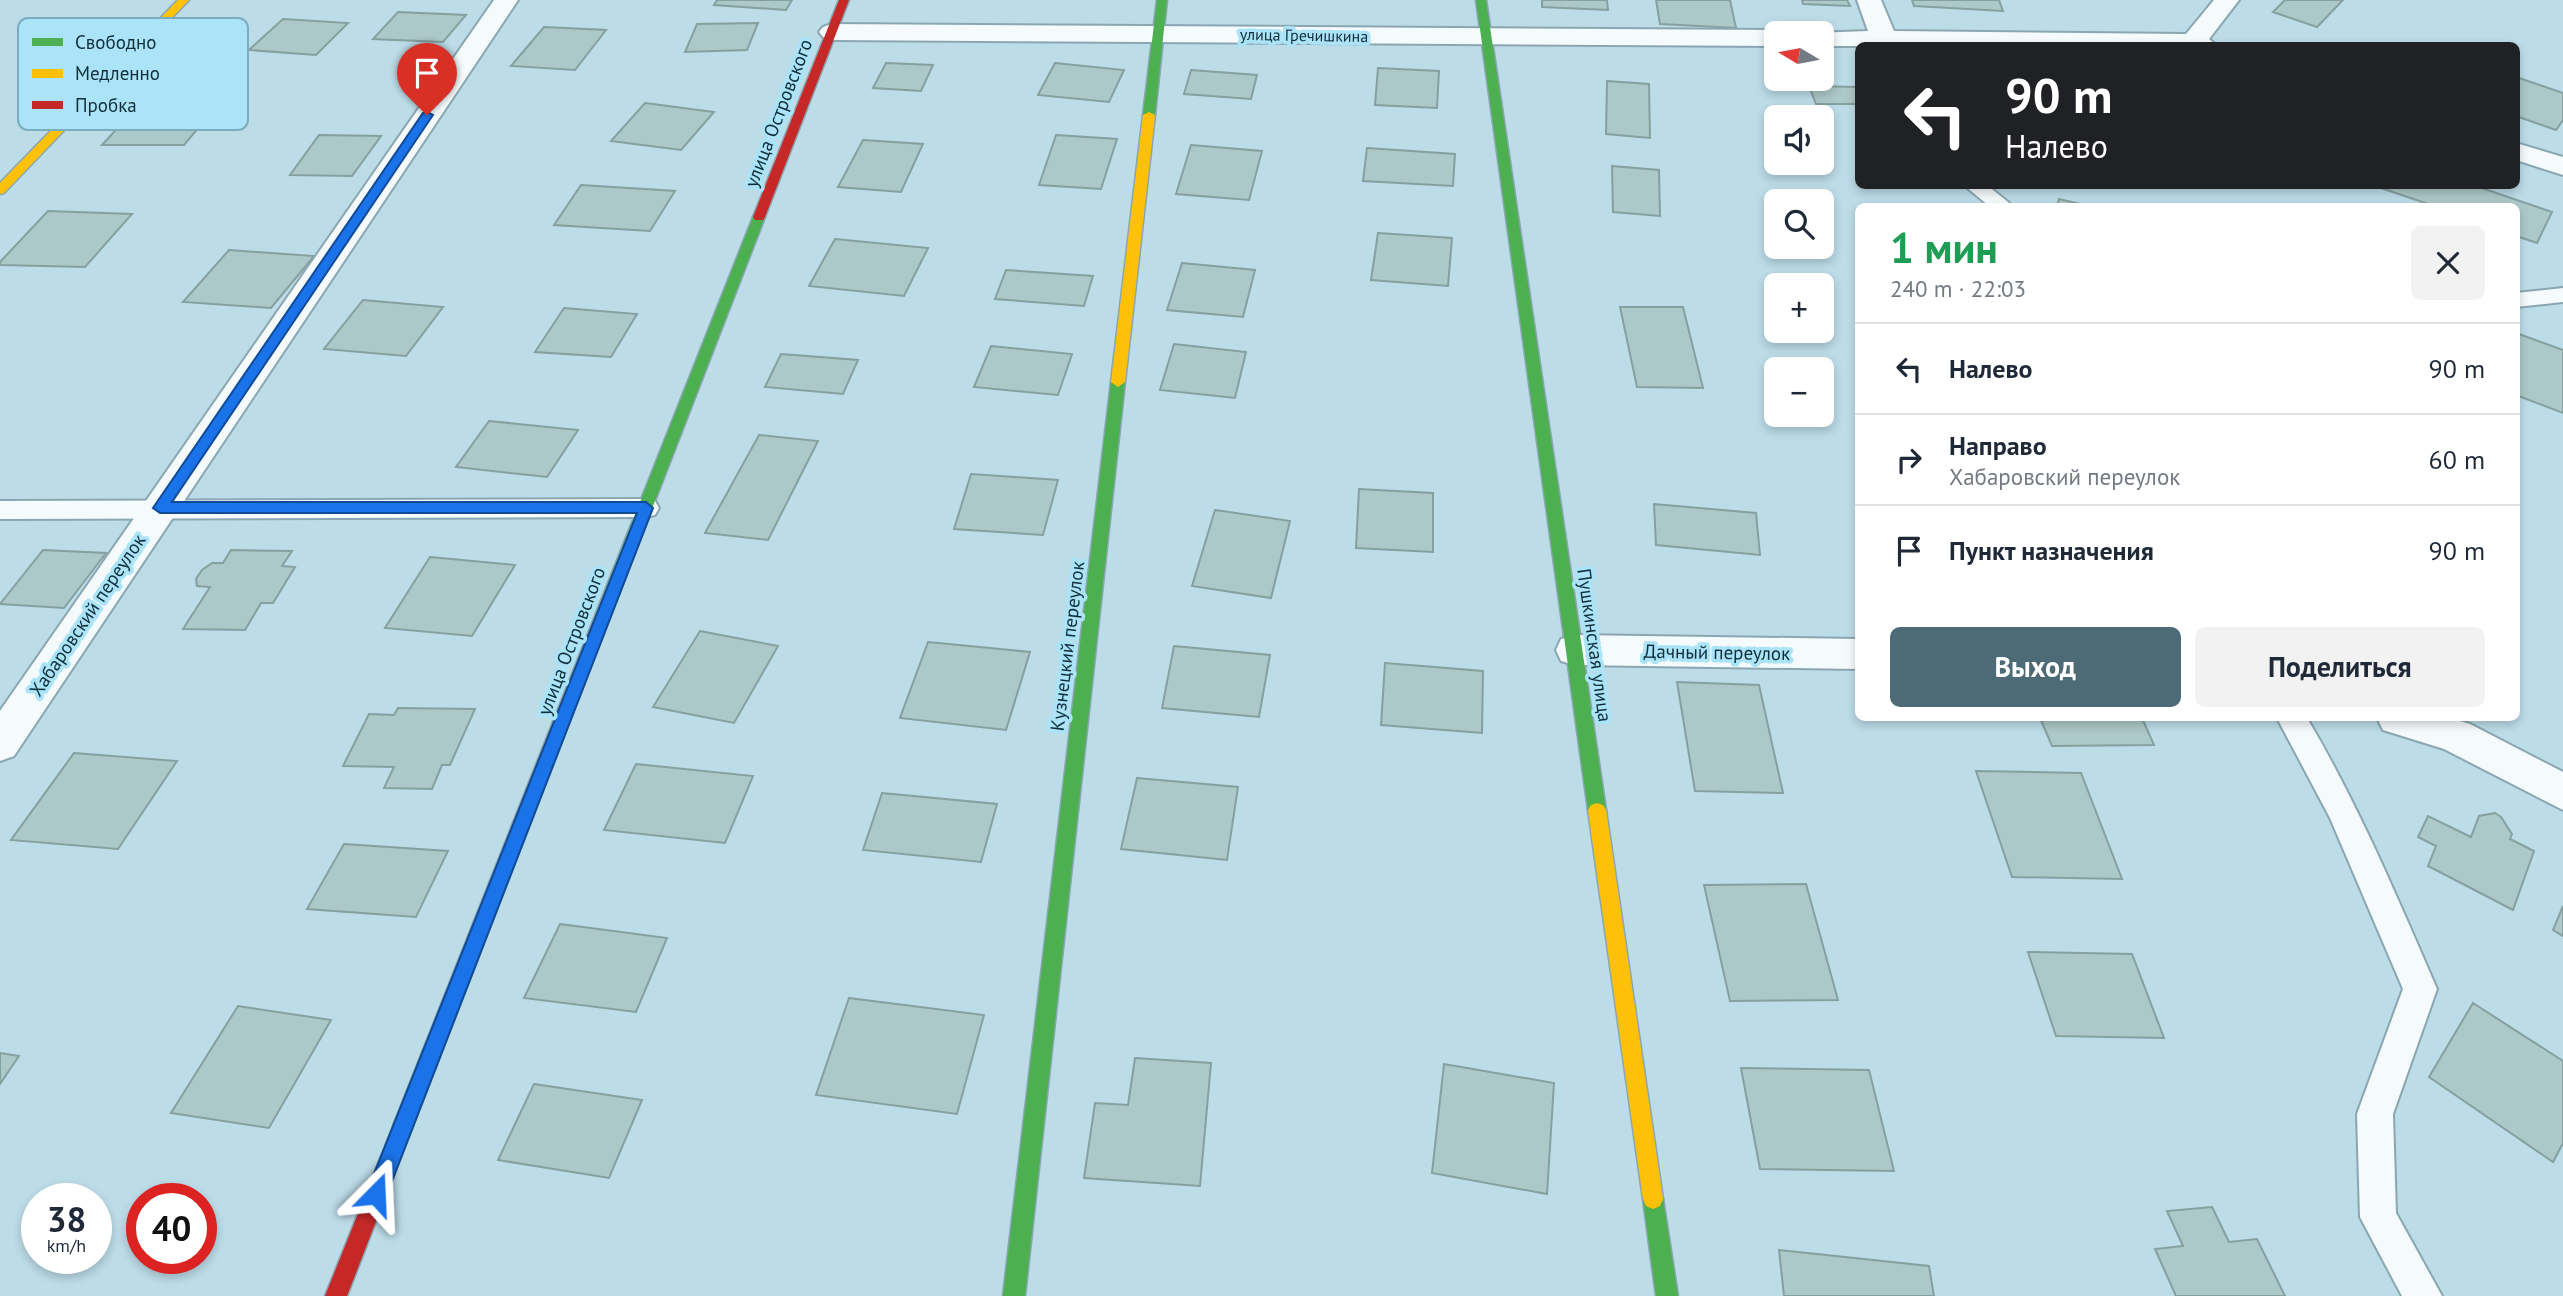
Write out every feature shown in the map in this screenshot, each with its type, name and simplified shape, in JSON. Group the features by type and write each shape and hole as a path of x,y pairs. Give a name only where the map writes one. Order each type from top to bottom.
{"street":[{"path":"167,18 184,0"},
{"name":"Хабаровский переулок","path":"0,744 506,0"},
{"name":"улица Островского","path":"337,1296 844,0"},
{"name":"Кузнецкий переулок","path":"1014,1296 1162,0"},
{"name":"Пушкинская улица","path":"1481,0 1667,1296"},
{"path":"1834,39 1886,42 1869,0"},
{"path":"2199,42 2227,0"},
{"name":"улица Гречишкина","path":"832,32 1159,32 1486,38 1764,38"},
{"path":"0,190 58,130"},
{"path":"2520,152 2563,166"},
{"name":"Дачный переулок","path":"1574,650 1855,654"},
{"path":"2407,721 2456,736 2563,792"}],"lane":[{"path":"1979,189 1998,203"},
{"path":"2520,300 2563,295"},
{"path":"0,510 646,508"},
{"path":"2294,721 2312,751 2371,875 2420,989 2375,1114 2378,1217 2423,1296"}],"building":[{"path":"717,0 792,0 786,10 714,5"},
{"path":"1542,0 1607,0 1608,10 1542,7"},
{"path":"1656,0 1730,0 1736,28 1660,24"},
{"path":"1802,0 1847,0 1850,6 1803,4"},
{"path":"1912,0 1999,0 2003,11 1914,6"},
{"path":"2285,0 2343,0 2317,27 2273,12"},
{"path":"398,12 466,15 443,42 373,39"},
{"path":"283,19 348,23 316,55 249,50"},
{"path":"758,23 747,50 685,52 697,24"},
{"path":"544,27 606,30 575,70 511,66"},
{"path":"886,63 933,65 921,91 873,88"},
{"path":"1055,63 1124,70 1109,102 1038,95"},
{"path":"1378,68 1439,71 1437,108 1375,105"},
{"path":"1191,70 1257,75 1251,99 1184,94"},
{"path":"2520,78 2563,93 2563,120 2556,130 2520,117"},
{"path":"1607,81 1649,84 1650,138 1606,134"},
{"path":"1834,87 1855,87 1855,104 1816,104 1811,91 1834,91"},
{"path":"645,103 714,112 681,150 611,141"},
{"path":"116,130 197,130 184,145 102,145"},
{"path":"319,135 381,136 352,176 290,175"},
{"path":"1056,135 1117,139 1101,189 1039,185"},
{"path":"863,140 923,144 901,192 838,187"},
{"path":"1191,145 1262,151 1249,200 1176,194"},
{"path":"1367,148 1455,154 1453,186 1363,181"},
{"path":"1612,166 1659,170 1660,216 1613,212"},
{"path":"581,185 675,191 650,231 554,225"},
{"path":"2384,189 2485,189 2552,212 2537,243 2520,237 2520,203 2425,203"},
{"path":"2059,199 2076,203 2058,203"},
{"path":"48,211 132,214 85,267 0,265"},
{"path":"1378,233 1452,238 1448,286 1371,280"},
{"path":"835,239 928,248 904,296 809,286"},
{"path":"229,250 314,256 271,308 183,302"},
{"path":"1182,263 1255,270 1243,317 1167,310"},
{"path":"1006,270 1093,276 1084,306 995,299"},
{"path":"363,300 443,307 406,356 324,349"},
{"path":"1620,307 1683,307 1703,388 1637,387"},
{"path":"564,308 637,314 611,357 535,352"},
{"path":"2520,334 2563,350 2563,413 2520,397"},
{"path":"1174,344 1246,352 1235,398 1160,390"},
{"path":"991,346 1072,354 1058,395 974,387"},
{"path":"781,354 858,360 843,394 765,387"},
{"path":"489,421 578,430 547,477 456,467"},
{"path":"759,435 818,441 768,540 705,533"},
{"path":"971,474 1058,480 1043,535 954,529"},
{"path":"1359,489 1433,493 1433,552 1356,548"},
{"path":"1654,504 1756,513 1760,555 1656,545"},
{"path":"1215,510 1290,521 1271,598 1192,586"},
{"path":"43,550 106,553 64,608 0,604"},
{"path":"231,550 292,551 282,566 295,567 273,603 261,603 245,630 183,629 210,587 197,586 196,579 202,570 212,563 223,563"},
{"path":"430,557 515,565 472,636 385,628"},
{"path":"700,631 778,646 734,723 653,707"},
{"path":"928,642 1030,652 1006,730 900,718"},
{"path":"1174,646 1270,655 1259,717 1162,708"},
{"path":"1385,663 1483,671 1482,733 1381,725"},
{"path":"1677,682 1759,685 1783,793 1695,791"},
{"path":"398,708 475,709 450,765 442,765 432,789 384,788 394,767 343,766 369,714 394,715"},
{"path":"2041,721 2143,721 2154,745 2052,746"},
{"path":"74,753 177,761 118,849 11,840"},
{"path":"636,764 753,776 725,843 604,830"},
{"path":"1976,771 2081,773 2122,879 2012,877"},
{"path":"1137,778 1238,787 1227,860 1121,849"},
{"path":"882,793 997,804 981,862 863,850"},
{"path":"2495,813 2501,817 2512,834 2510,839 2534,851 2513,910 2428,866 2436,846 2418,837 2428,816 2471,837 2479,816"},
{"path":"344,844 448,851 416,917 307,909"},
{"path":"1806,884 1838,1000 1730,1001 1704,885"},
{"path":"2563,906 2563,936 2553,930"},
{"path":"560,924 667,938 636,1012 524,998"},
{"path":"2028,952 2132,954 2164,1038 2056,1036"},
{"path":"849,998 984,1015 957,1114 816,1095"},
{"path":"2473,1003 2563,1061 2563,1143 2553,1162 2429,1077"},
{"path":"238,1006 331,1020 269,1128 171,1113"},
{"path":"0,1053 19,1056 0,1084"},
{"path":"1135,1058 1211,1063 1200,1186 1084,1178 1095,1103 1128,1105"},
{"path":"1444,1064 1554,1083 1547,1194 1432,1173"},
{"path":"1741,1068 1869,1070 1894,1171 1760,1169"},
{"path":"534,1084 642,1100 609,1178 498,1160"},
{"path":"2212,1207 2229,1242 2257,1239 2285,1296 2176,1296 2155,1249 2183,1246 2167,1211"},
{"path":"1779,1250 1929,1266 1934,1296 1784,1296"}],"traffic: fast":[{"path":"1149,115 1162,0"},
{"path":"1481,0 1597,810"},
{"path":"576,684 759,217"},
{"path":"1014,1296 1118,382"},
{"path":"1653,1199 1667,1296"}],"traffic: slow":[{"path":"167,18 184,0"},
{"path":"1118,382 1149,115"},
{"path":"0,190 58,130"},
{"path":"403,1126 576,684"},
{"path":"1597,810 1653,1199"}],"traffic: jam":[{"path":"759,217 844,0"},
{"path":"336,1296 403,1126"}],"route":[{"path":"376,1194 646,508 160,508 427,115"}]}
